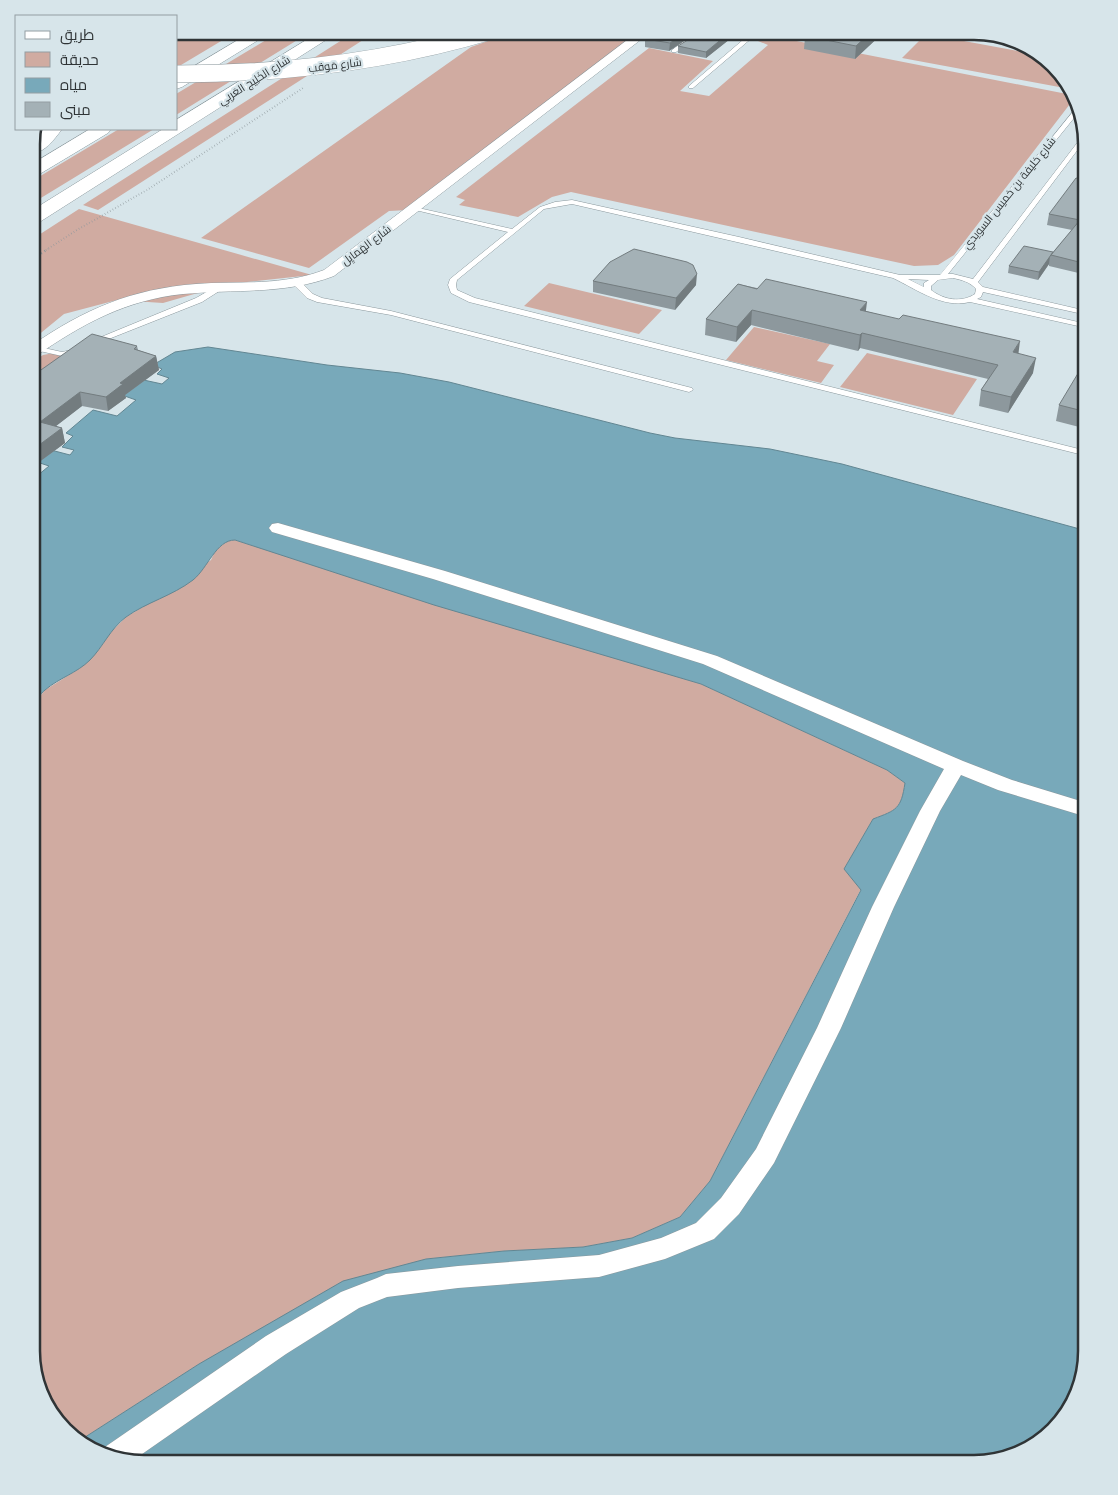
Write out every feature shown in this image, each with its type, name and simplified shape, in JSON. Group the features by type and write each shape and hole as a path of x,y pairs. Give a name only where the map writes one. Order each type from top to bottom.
{"main road":[{"path":"178,83 250,40"},
{"name":"شارع الخَلِيج العَربِي","path":"178,127 318,40"},
{"name":"شارع مَوقب","path":"178,65 237,65 315,59 388,48 420,40"},
{"name":"شارع مَوقب","path":"178,74 278,71 360,62 436,47 460,40"},
{"path":"40,143 52,130"},
{"path":"40,165 100,130"},
{"name":"شارع الخَلِيج العَربِي","path":"40,213 173,130"}],"street":[{"name":"شارع الهَمايِل","path":"40,348 75,324 111,306 170,291 263,288 298,284 318,278 333,270 635,40"},
{"path":"278,528 439,575 710,660 956,766 1005,785 1078,807"},
{"path":"121,1452 276,1345 350,1300 386,1286 458,1277 599,1266 665,1248 705,1231 730,1206 765,1156 829,1028 887,898 930,811 956,766"}],"lane":[{"path":"674,51 689,40"},
{"path":"691,87 748,40"},
{"name":"شارع خليفة بن خميس السويدي","path":"939,278 1073,114"},
{"name":"شارع خليفة بن خميس السويدي","path":"974,282 1078,144"},
{"path":"1078,312 980,290 974,282 959,277 895,276 579,203 563,203 548,206 512,231 454,278 452,285 454,291 472,300 1078,452"},
{"path":"414,209 512,231"},
{"path":"895,276 946,300 971,300 1078,324"},
{"path":"931,294 927,285 939,278"},
{"path":"298,284 311,297 320,300 391,312 689,390"},
{"path":"40,352 62,354 74,352 122,330 199,300 220,288"},
{"path":"971,300 978,295 980,290"}],"path":[{"path":"40,255 77,230 148,190 304,88"}],"green space":[{"path":"178,40 223,40 178,67"},
{"path":"266,40 297,40 178,114 178,93"},
{"path":"342,40 363,40 98,210 83,205"},
{"path":"491,40 628,40 408,210 389,211 309,268 201,238 471,47"},
{"path":"792,40 1065,94 1070,104 954,255 938,265 914,266 571,192 552,197 518,217 459,205 465,200 456,197 649,48 713,61 680,91 709,96 768,45 758,41"},
{"path":"920,40 958,40 1021,52 1048,70 1062,87 902,58"},
{"path":"117,130 152,130 40,199 40,176"},
{"path":"79,209 312,275 229,284 163,303 117,300 64,314 40,334 40,234"},
{"path":"549,283 662,310 639,334 524,306"},
{"path":"754,327 830,344 817,361 834,365 821,383 726,360"},
{"path":"54,353 78,360 40,388 40,357"},
{"path":"867,353 977,379 953,415 840,387"},
{"path":"229,540 235,540 701,684 887,770 905,783 899,803 893,811 873,819 844,869 861,889 710,1181 680,1217 632,1238 583,1247 504,1251 426,1259 199,1364 85,1437 75,1429 57,1409 44,1378 40,1351 40,696 45,690 77,670 100,648 109,634 126,617 211,560 216,549"}],"water":[{"path":"208,347 327,365 400,373 449,382 650,433 675,438 770,449 842,464 1078,529 1078,1351 1074,1378 1061,1409 1032,1438 1008,1449 974,1455 144,1455 130,1454 104,1447 85,1437 199,1364 343,1281 426,1259 504,1251 583,1247 632,1238 680,1217 710,1181 861,890 844,869 873,819 893,811 899,803 905,783 887,770 701,684 434,605 235,540 228,541 217,549 198,575 185,586 126,617 115,627 90,660 56,682 40,695 40,474 49,466 40,463 40,455 47,449 70,455 74,450 62,447 73,436 66,433 93,410 117,416 136,400 119,394 139,379 162,384 169,378 157,374 162,369 153,365 175,352"}],"building":[{"path":"651,40 674,40 670,43"},
{"path":"688,40 720,40 706,52 678,46"},
{"path":"826,40 862,40 856,46"},
{"path":"1076,178 1078,178 1078,220 1049,214"},
{"path":"1078,222 1078,262 1051,255"},
{"path":"1024,246 1053,252 1039,272 1009,266"},
{"path":"634,249 687,262 693,265 697,274 676,298 593,281 610,262"},
{"path":"766,279 867,302 860,310 899,319 903,315 1020,341 1013,352 1036,358 1011,397 981,390 998,365 862,333 860,335 752,310 737,327 706,319 738,284 757,289"},
{"path":"92,334 137,346 134,349 156,356 120,383 123,384 106,397 80,392 40,422 40,371"},
{"path":"1078,373 1078,410 1059,405"},
{"path":"40,422 62,428 40,444"}]}
